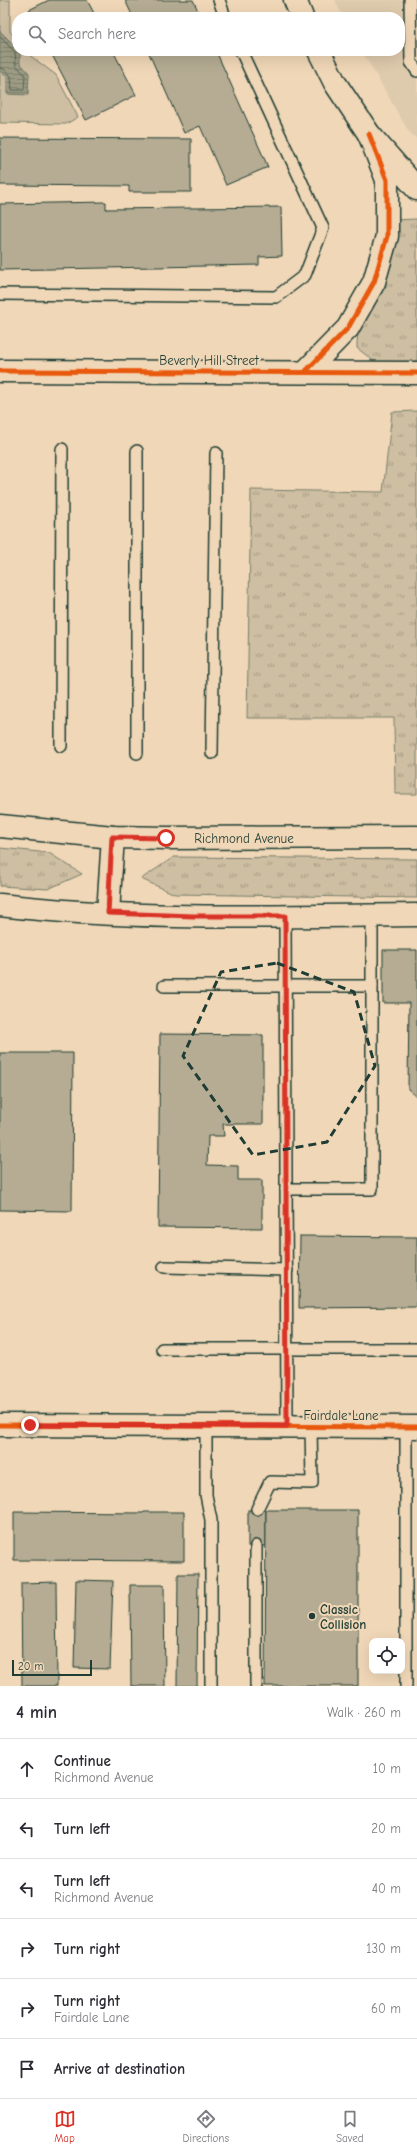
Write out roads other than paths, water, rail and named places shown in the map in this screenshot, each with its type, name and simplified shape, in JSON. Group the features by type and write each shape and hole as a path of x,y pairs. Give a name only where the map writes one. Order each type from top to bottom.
{"street":[{"path":"295,0 300,12"},
{"path":"321,56 335,83 369,134 417,188"},
{"path":"306,371 348,328 374,282 387,236 387,180 369,134"},
{"name":"Beverly Hill Street","path":"0,371 306,371 417,373"},
{"name":"Richmond Avenue","path":"0,826 112,837 417,837"},
{"path":"108,913 112,837"},
{"path":"0,905 108,913 194,916 417,916"},
{"name":"Fairdale Lane","path":"0,1425 412,1427"}],"lane":[{"path":"218,0 223,12"},
{"path":"410,0 411,62 417,71"},
{"path":"0,294 276,297 305,275 323,228 243,56"},
{"path":"61,746 62,449"},
{"path":"137,451 137,753"},
{"path":"212,753 216,453"},
{"path":"285,916 287,1426"},
{"path":"286,1189 372,1189 372,916"},
{"path":"164,986 372,986"},
{"path":"164,1266 287,1270"},
{"path":"162,1349 417,1349"},
{"path":"257,1509 270,1482 312,1483 311,1426"},
{"path":"206,1427 206,1495 211,1520 211,1686"},
{"path":"406,1686 406,1479 412,1427"},
{"path":"256,1546 256,1686"}],"water":[{"path":"0,31 12,43 12,56 20,56 20,63 29,73 28,95 7,94 7,77 0,71"}],"place":[{"name":"Classic Collision","path":"312,1616"}]}
